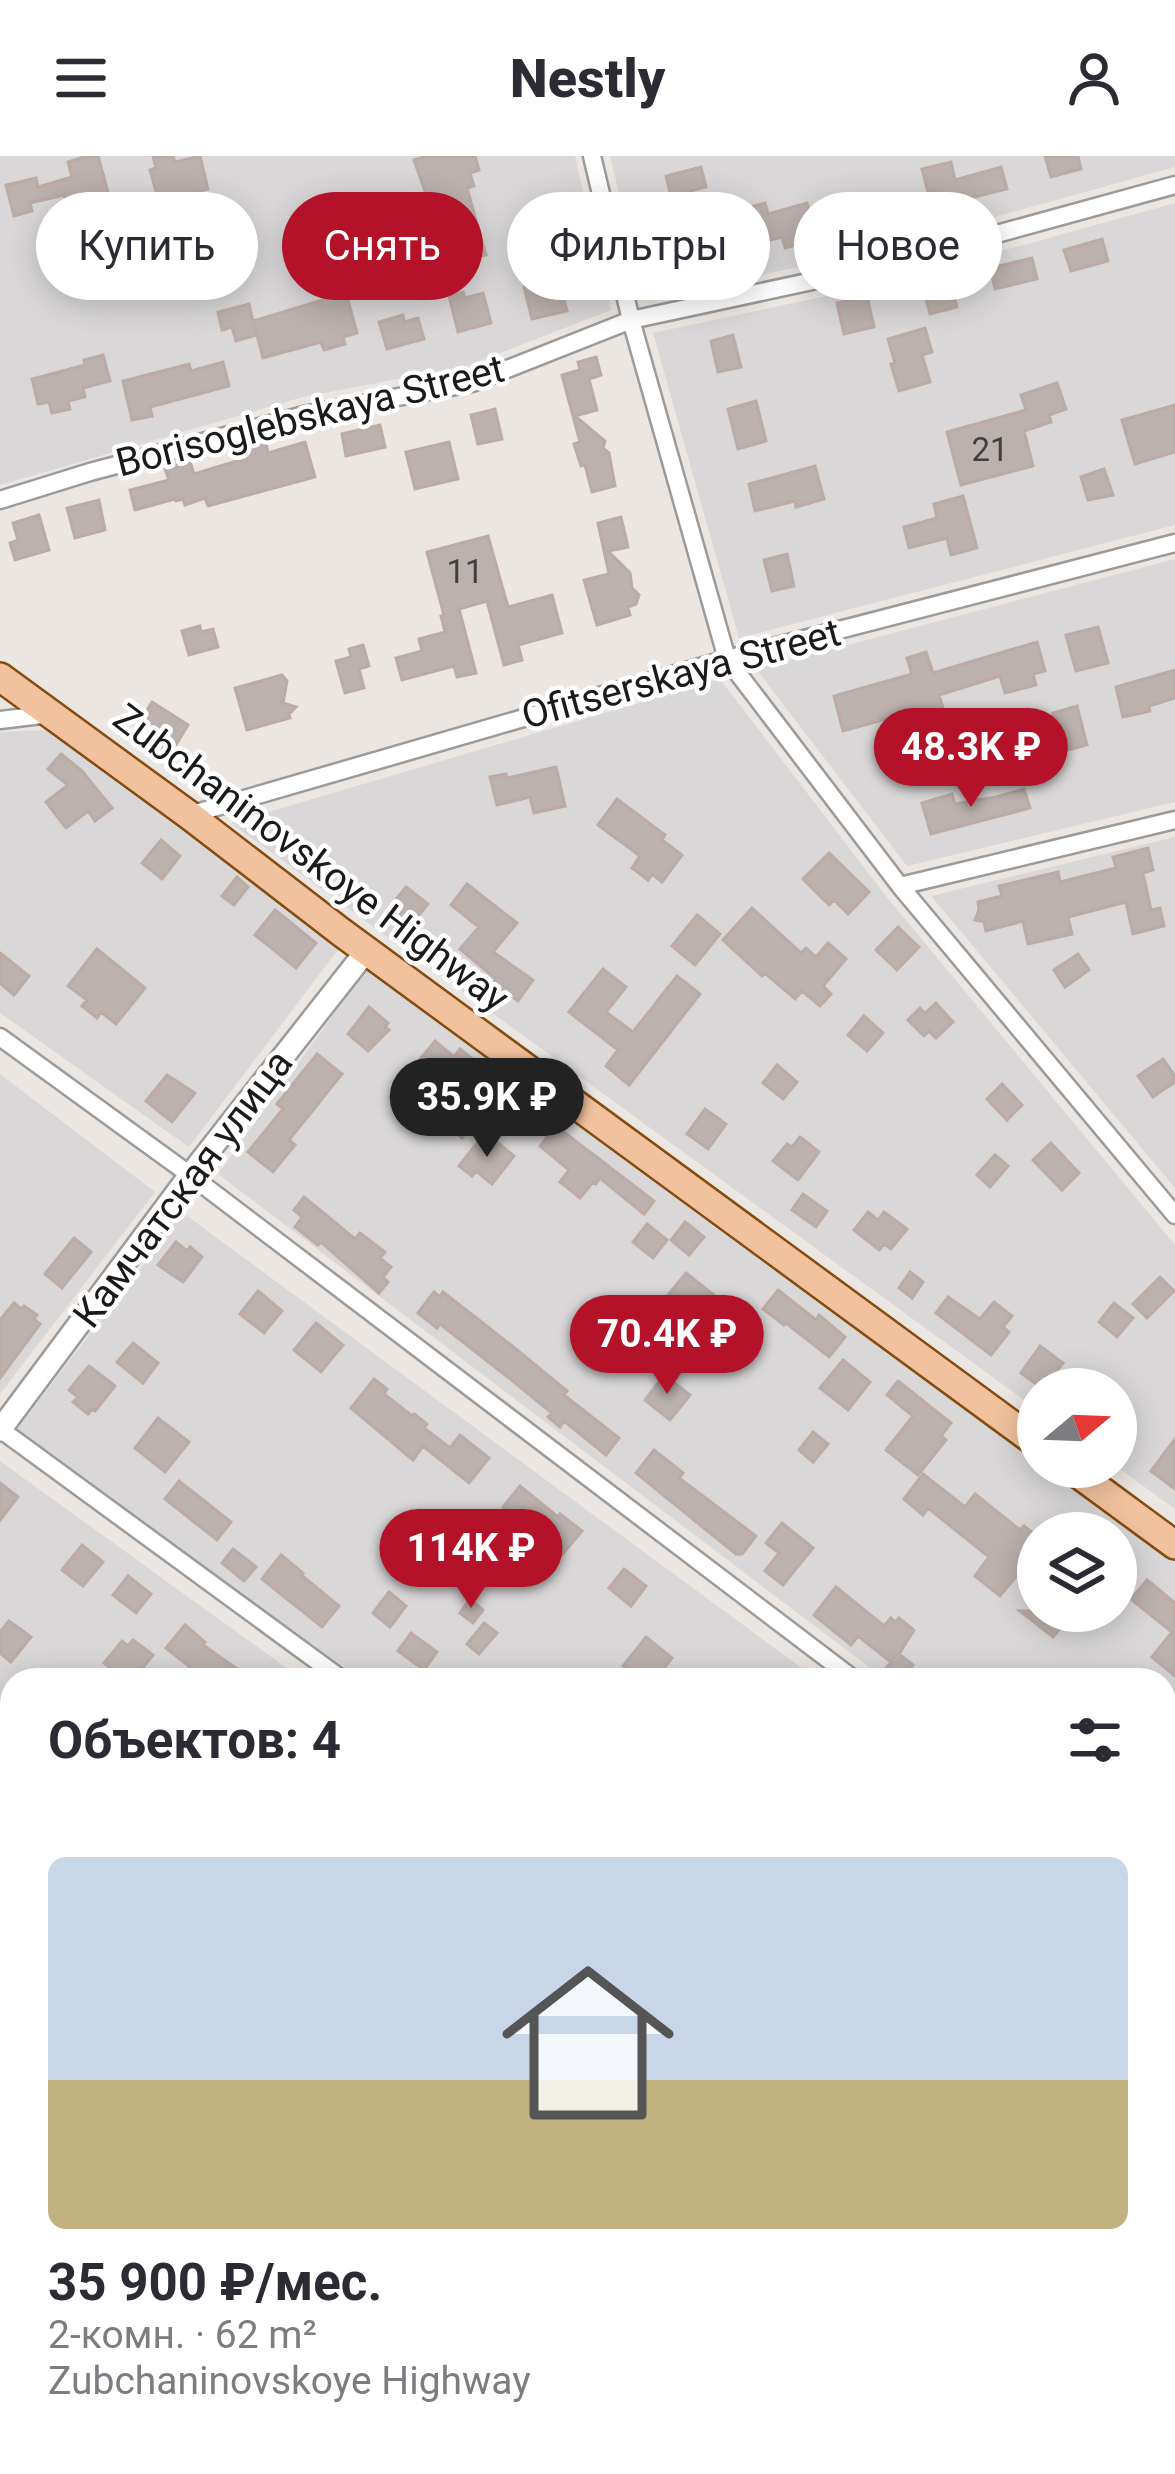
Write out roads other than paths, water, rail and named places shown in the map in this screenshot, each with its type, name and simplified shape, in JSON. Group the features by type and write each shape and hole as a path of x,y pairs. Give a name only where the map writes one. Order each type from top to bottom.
{"main road":[{"name":"Zubchaninovskoye Highway","path":"0,677 1017,1429"},
{"path":"1098,1488 1175,1545"}],"street":[{"path":"592,156 631,320 727,659 900,886 1175,1215"},
{"name":"Borisoglebskaya Street","path":"0,500 308,414 472,383 631,320 874,268 1175,185"},
{"name":"Ofitserskaya Street","path":"188,814 727,659 1175,542"},
{"path":"0,720 50,714"},
{"path":"900,886 1175,820"},
{"name":"Камчатская улица","path":"0,1429 190,1175 368,950"},
{"path":"0,1037 190,1175 839,1668"},
{"path":"0,1429 327,1668"}]}
